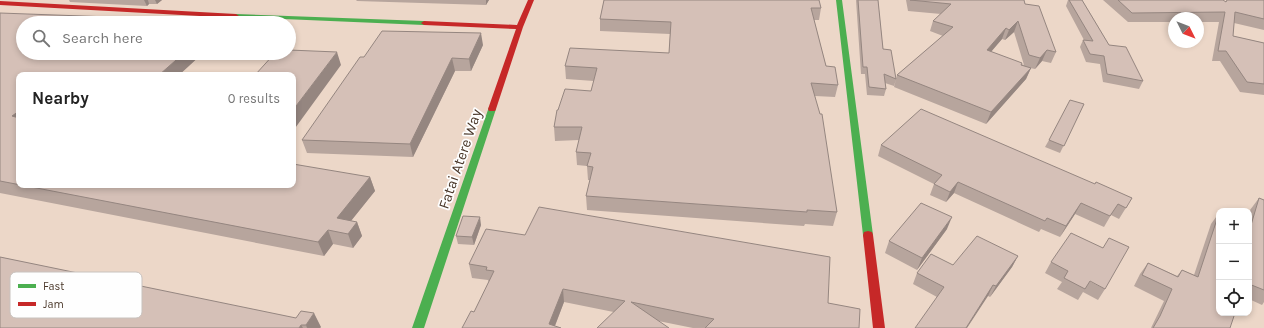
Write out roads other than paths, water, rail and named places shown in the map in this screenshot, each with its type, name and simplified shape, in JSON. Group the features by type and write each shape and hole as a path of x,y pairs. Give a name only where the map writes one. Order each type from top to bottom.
{"street":[{"name":"Fatai Atere Way","path":"418,328 520,27 531,0"},
{"path":"839,0 879,328"},
{"path":"0,3 249,16"},
{"path":"296,18 520,27"}]}
